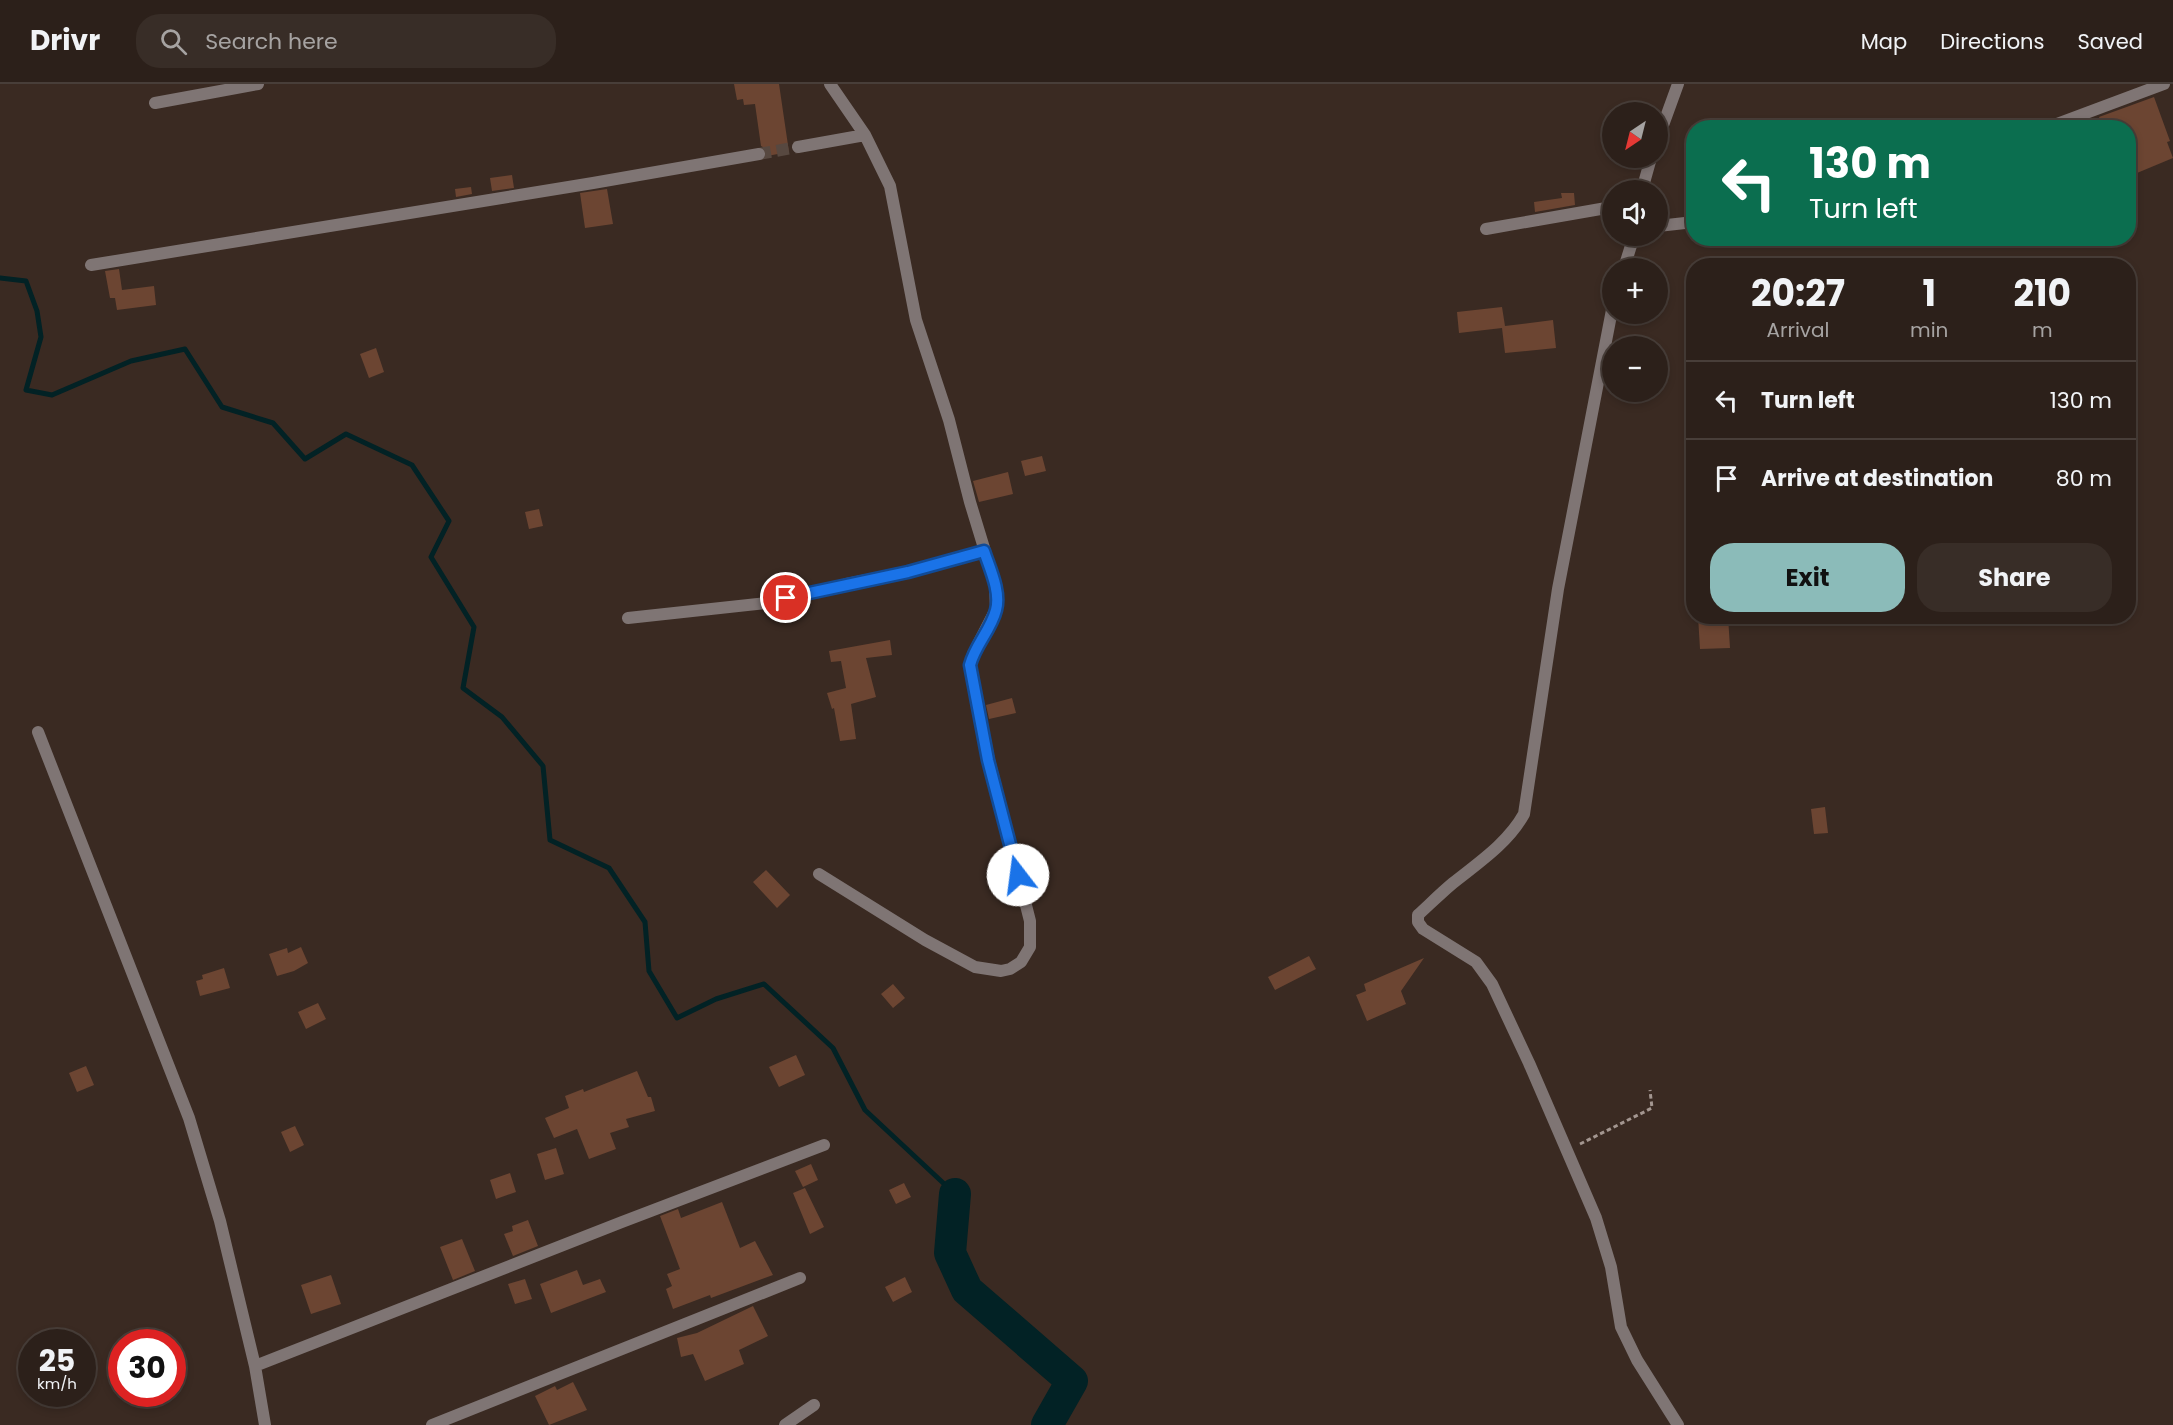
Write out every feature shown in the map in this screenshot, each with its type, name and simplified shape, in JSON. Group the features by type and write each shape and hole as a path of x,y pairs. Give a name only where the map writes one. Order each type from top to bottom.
{"street":[{"path":"155,103 258,84"},
{"path":"819,874 925,940 975,967 1001,971 1010,969 1022,962 1030,947 1030,921 988,760 970,665 973,654 996,609 995,584 949,420 916,320 890,186 865,135 830,84"},
{"path":"1668,112 1678,84"},
{"path":"2067,120 2164,84"},
{"path":"798,147 865,135"},
{"path":"91,265 759,154"},
{"path":"1486,229 1602,209"},
{"path":"1668,225 1686,223"},
{"path":"1609,324 1558,589 1524,814 1518,825 1484,859 1418,915 1418,922 1423,929 1476,962 1492,984 1596,1218 1611,1267 1621,1327 1637,1360 1678,1425"},
{"path":"628,618 766,603 908,572 984,551"},
{"path":"38,732 189,1118 220,1221 255,1366 265,1425"},
{"path":"255,1366 611,1226 824,1146"},
{"path":"432,1425 800,1278"},
{"path":"785,1425 814,1405"}],"path":[{"path":"1568,1151 1652,1108 1650,1090"}],"building":[{"path":"734,84 779,84 789,152 767,156 766,149 761,146 755,104 744,105 743,99 737,100"},
{"path":"2154,97 2170,141 2167,142 2173,158 2137,173 2136,120 2100,120 2099,117"},
{"path":"512,175 514,188 492,191 490,178"},
{"path":"471,187 472,194 456,197 455,189"},
{"path":"607,189 613,224 585,228 580,193"},
{"path":"1561,193 1574,193 1575,205 1535,212 1534,202 1562,198"},
{"path":"119,269 122,290 154,286 156,305 117,310 115,298 110,298 105,271"},
{"path":"1502,307 1505,326 1553,320 1556,348 1505,353 1502,328 1459,333 1457,312"},
{"path":"376,348 384,372 369,378 360,354"},
{"path":"1042,456 1046,471 1025,476 1021,461"},
{"path":"1008,472 1013,494 979,502 973,481"},
{"path":"539,509 543,526 529,529 525,512"},
{"path":"1698,624 1728,624 1730,648 1700,649"},
{"path":"890,640 892,655 866,658 876,697 851,704 856,739 840,741 834,708 832,709 827,693 846,688 841,661 831,662 829,651"},
{"path":"1012,698 1016,713 989,719 986,705"},
{"path":"1825,807 1828,833 1814,834 1811,809"},
{"path":"766,870 790,895 777,908 753,882"},
{"path":"301,947 308,963 294,971 277,976 269,954 287,948 288,953"},
{"path":"1309,956 1316,969 1275,990 1268,977"},
{"path":"1424,958 1401,991 1406,1004 1367,1021 1356,995 1366,991 1364,984"},
{"path":"224,968 230,988 200,996 196,981 203,979 202,975"},
{"path":"893,984 905,998 893,1008 881,994"},
{"path":"318,1003 326,1019 306,1029 298,1012"},
{"path":"796,1055 805,1075 779,1087 769,1067"},
{"path":"86,1066 94,1085 77,1092 69,1073"},
{"path":"637,1071 648,1097 651,1097 655,1111 626,1119 629,1127 610,1133 616,1149 589,1159 577,1129 554,1138 545,1118 569,1108 565,1096 583,1089 584,1092"},
{"path":"295,1126 304,1145 290,1152 281,1132"},
{"path":"556,1148 564,1174 545,1180 537,1154"},
{"path":"811,1164 818,1180 803,1187 795,1171"},
{"path":"510,1173 516,1192 496,1199 490,1180"},
{"path":"904,1183 911,1197 896,1204 889,1190"},
{"path":"805,1188 824,1227 810,1234 793,1193"},
{"path":"722,1202 740,1248 755,1241 773,1275 711,1298 710,1295 673,1309 666,1289 672,1286 667,1274 680,1269 660,1216 678,1209 681,1218"},
{"path":"528,1220 538,1246 513,1256 504,1234 513,1231 512,1226"},
{"path":"462,1239 475,1271 453,1280 440,1247"},
{"path":"577,1270 583,1285 600,1279 606,1292 551,1313 540,1284"},
{"path":"331,1275 341,1304 311,1314 301,1285"},
{"path":"905,1277 912,1292 893,1302 885,1287"},
{"path":"525,1279 532,1299 515,1304 508,1284"},
{"path":"753,1306 768,1336 739,1350 744,1364 705,1381 693,1354 681,1357 677,1338 697,1333"},
{"path":"573,1382 587,1410 549,1425 535,1396 555,1386 557,1390"}],"waterway":[{"path":"0,278 26,281 37,311 41,337 26,390 52,395 131,361 185,349 222,407 273,423 305,459 346,434 412,465 449,521 431,557 474,627 463,688 502,717 543,766 550,840 609,868 645,922 649,971 677,1018 716,999 764,984 833,1048 865,1110 955,1194"},
{"path":"955,1194 950,1253 967,1290 1072,1381 1047,1425"}],"tunnel":[{"path":"759,154 798,147"}],"route":[{"path":"786,598 908,572 984,551 995,584 996,609 973,654 970,665 988,760 1018,875"}]}
